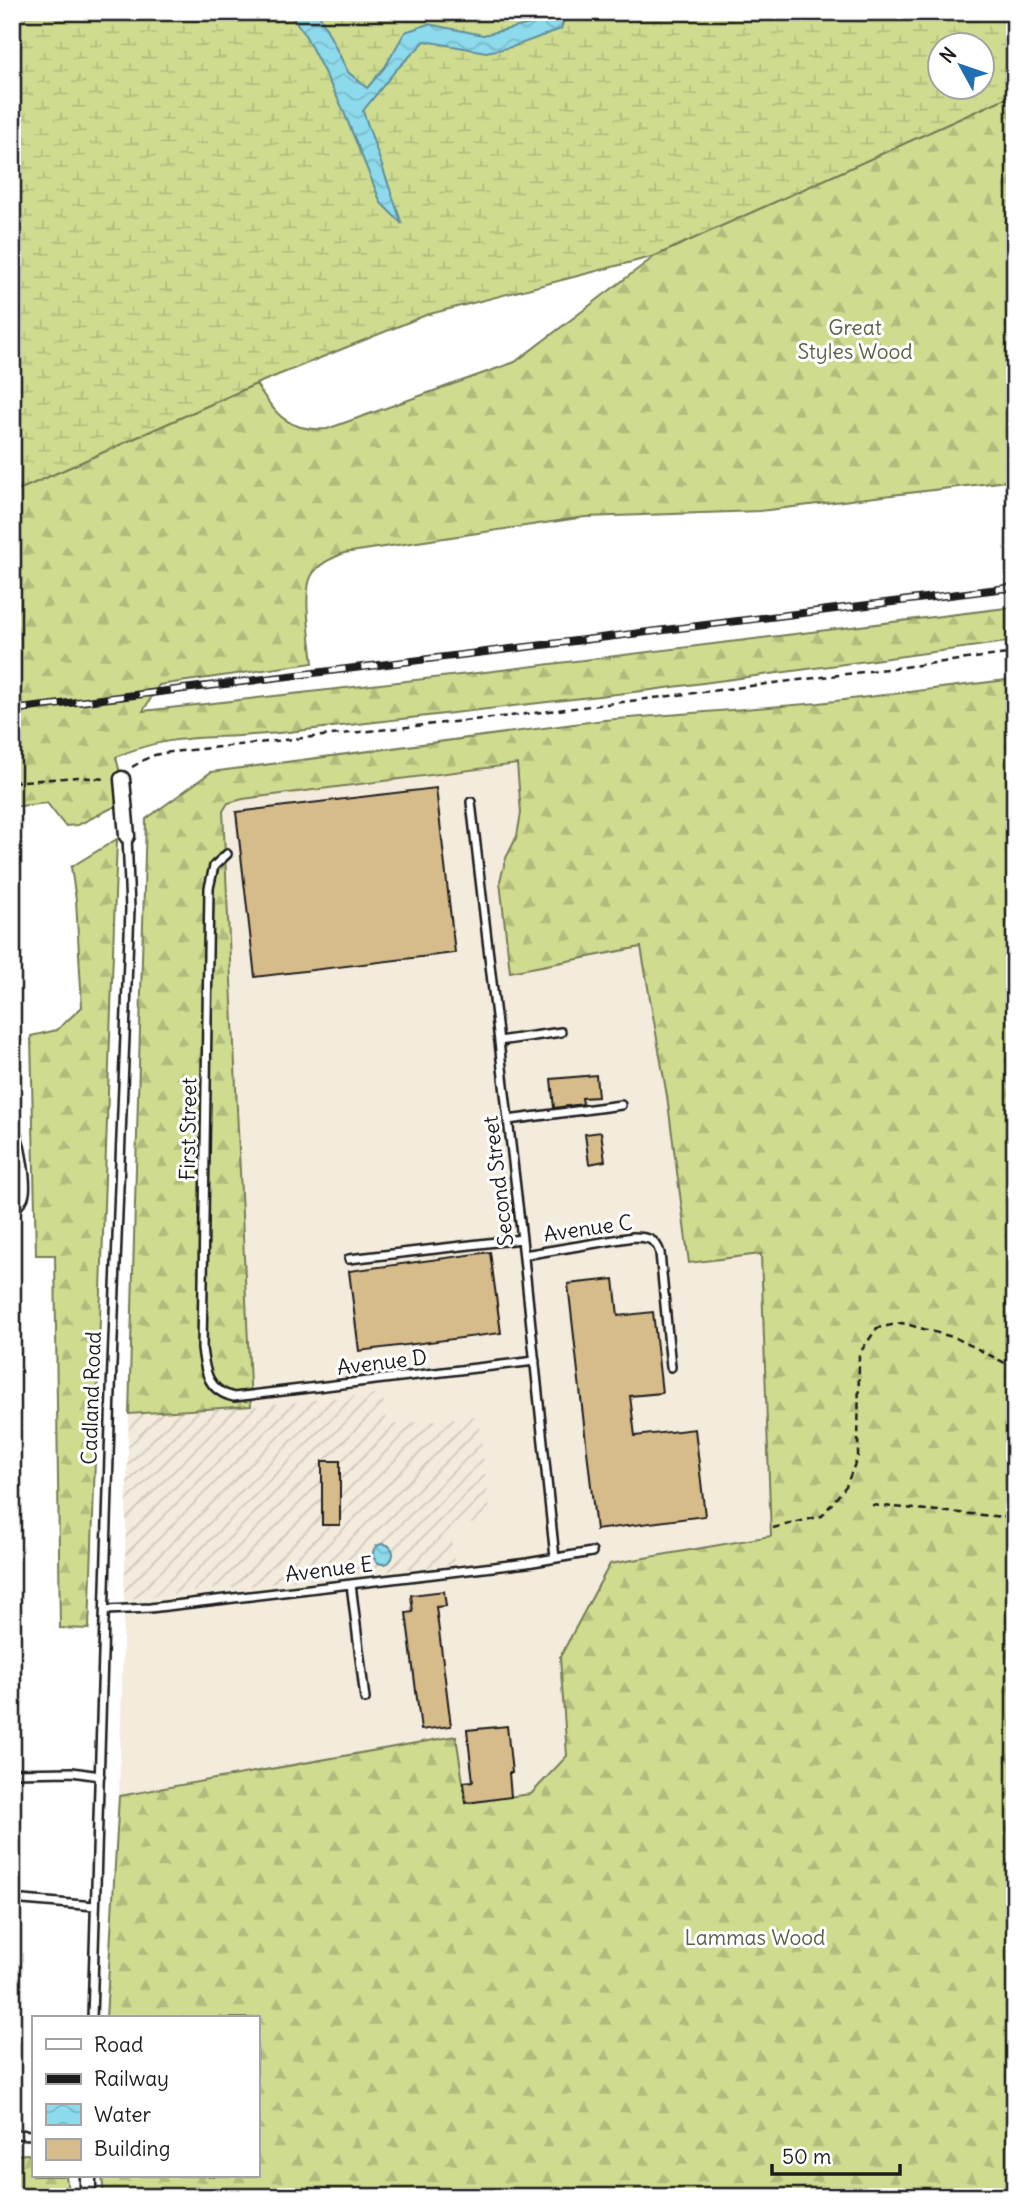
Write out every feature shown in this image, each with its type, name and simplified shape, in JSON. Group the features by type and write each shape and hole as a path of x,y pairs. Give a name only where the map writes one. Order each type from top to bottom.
{"street":[{"name":"Cadland Road","path":"122,779 127,836"},
{"path":"88,2178 88,2197"}],"lane":[{"name":"Second Street","path":"471,802 524,1255 555,1558"},
{"name":"Cadland Road","path":"92,2016 112,1362 130,909 127,836"},
{"name":"First Street","path":"227,854 214,866 209,888 202,1349 210,1383 225,1395 234,1397"},
{"path":"499,1041 561,1032"},
{"path":"508,1120 621,1105"},
{"path":"12,1124 17,1134 26,1191 21,1204 12,1211"},
{"name":"Avenue C","path":"524,1255 633,1237 648,1238 654,1242 660,1253 671,1367"},
{"name":"Avenue C","path":"349,1259 522,1239"},
{"name":"Avenue D","path":"234,1397 535,1361"},
{"name":"Avenue E","path":"106,1610 150,1608 527,1563 592,1552"},
{"path":"351,1584 365,1699"},
{"path":"12,1773 72,1772 100,1776"},
{"path":"23,1900 96,1906"},
{"path":"12,2134 32,2134"}],"path":[{"path":"12,782 78,777 122,779 139,761 163,753 510,716 1015,653"},
{"path":"773,1528 822,1516 846,1486 858,1456 859,1354 877,1328 902,1323 956,1338 1015,1368"},
{"path":"872,1505 1015,1518"}],"shaded area":[{"path":"604,720 667,1096 689,1263 761,1253 771,1536 610,1564 560,1657 567,1756 531,1795 466,1803 456,1736 119,1796 129,1414 201,1410 211,772 493,740"},
{"path":"376,1394 383,1399 387,1425 478,1416 491,1519 450,1528 454,1564 124,1599 129,1414 201,1411"}],"green space":[{"path":"12,12 1015,12 1015,98 1003,99 655,256 426,315 256,384 12,493"},
{"name":"Great Styles Wood","path":"1015,98 1015,480 760,511 585,517 344,553 318,567 309,583 308,617 313,663 159,685 143,711 1015,607 1015,641 651,690 260,735 167,741 116,757 130,799 78,825 65,826 47,803 12,807 12,493 256,384 284,419 302,427 327,429 515,362 655,256 1003,99"},
{"name":"Lammas Wood","path":"1015,679 1015,2197 104,2197 102,2178 259,2178 259,2016 106,2016 119,1796 456,1736 466,1802 531,1794 567,1756 560,1657 610,1564 771,1536 761,1254 689,1263 667,1096 641,947 510,972 500,881 506,858 517,836 521,813 517,764 243,799 228,803 223,811 251,1406 129,1414 146,819 211,772 604,720 819,703"},
{"path":"117,839 89,1629 60,1628 55,1255 36,1255 31,1036 57,1030 82,1007 76,900 71,867"},
{"path":"12,2155 32,2156 32,2178 66,2178 69,2197 12,2197"}],"water":[{"path":"289,12 318,12 348,72 367,88 385,67 405,32 428,24 483,35 565,16 561,29 512,47 486,52 425,41 395,71 363,111 402,224 381,203 341,105 304,33"},
{"path":"383,1544 390,1547 393,1554 390,1561 383,1564 376,1561 373,1554 376,1547"}],"building":[{"path":"436,788 455,953 255,977 236,812"},
{"path":"596,1075 598,1097 582,1098 583,1104 554,1108 551,1079"},
{"path":"601,1132 605,1161 589,1164 585,1134"},
{"path":"490,1252 501,1333 359,1351 349,1271"},
{"path":"614,1279 618,1316 653,1312 662,1393 630,1396 635,1436 695,1429 705,1516 596,1530 568,1284"},
{"path":"322,1461 340,1461 340,1525 322,1525"},
{"path":"444,1591 446,1606 436,1607 451,1726 421,1730 406,1613 413,1612 411,1595"},
{"path":"507,1726 512,1773 509,1773 511,1797 466,1803 464,1782 473,1781 467,1730"}],"railway":[{"path":"12,710 1015,587"}]}
